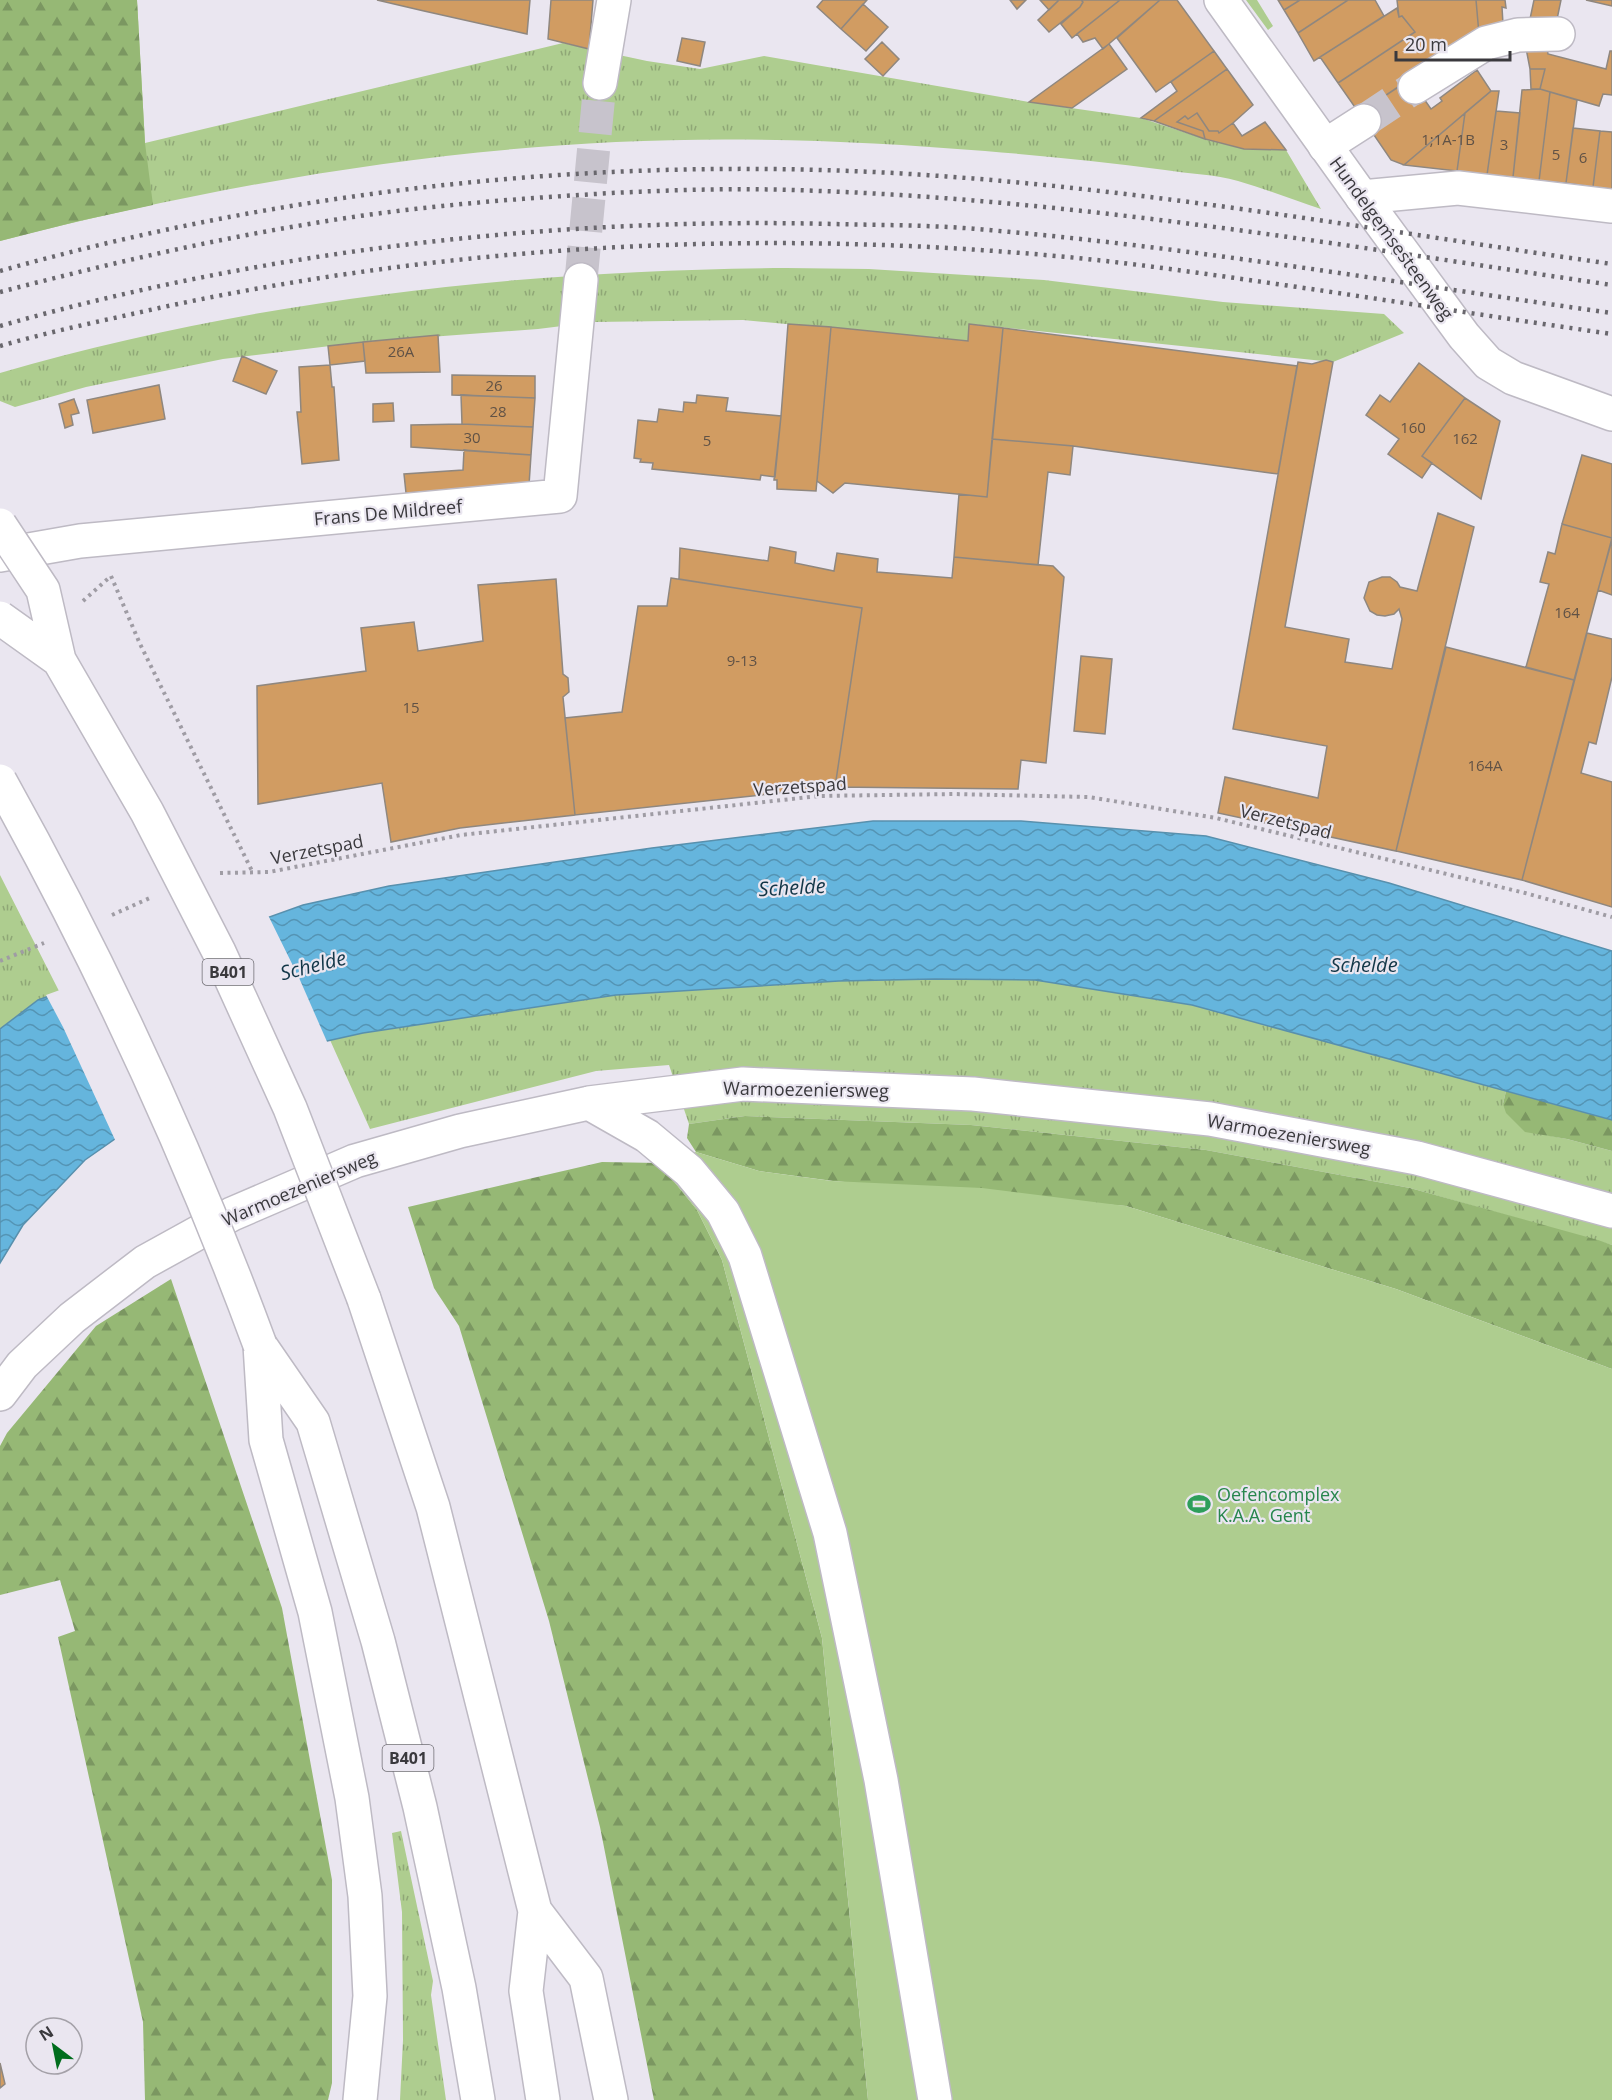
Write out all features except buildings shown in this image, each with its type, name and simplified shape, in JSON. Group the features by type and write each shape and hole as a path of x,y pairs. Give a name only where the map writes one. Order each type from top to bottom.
{"main road":[{"path":"600,82 614,0"},
{"name":"Hundelgemsesteenweg","path":"1221,0 1464,336 1488,363 1513,378 1612,414"},
{"path":"1415,87 1486,43 1518,34 1558,34"},
{"path":"1325,146 1364,121"},
{"path":"1362,197 1458,188 1612,207"},
{"name":"Frans De Mildreef","path":"0,555 80,541 560,496 581,280"},
{"path":"0,525 43,590 59,660"},
{"name":"B401","path":"0,618 59,660 147,812 219,952 290,1108 364,1299 434,1507 535,1911 526,1991 543,2100"},
{"name":"B401","path":"0,781 87,943 178,1138 260,1345 313,1422 378,1641 425,1830 459,1988 478,2100"},
{"name":"Warmoezeniersweg","path":"0,1394 22,1365 72,1318 145,1262 232,1214 355,1161 460,1131 589,1102 743,1084 973,1094 1210,1119 1418,1158 1612,1211"},
{"path":"589,1102 647,1136 689,1171 723,1212 745,1256 830,1533 881,1780 935,2100"},
{"name":"B401","path":"260,1345 266,1440 315,1612 352,1798 365,1896 370,1996 360,2100"},
{"name":"B401","path":"535,1911 586,1978 611,2100"}],"path":[{"path":"111,576 140,644 253,873"},
{"name":"Verzetspad","path":"212,872 253,873 461,835 819,796 954,794 1089,797 1216,818 1525,893 1612,917"},
{"path":"105,918 155,896"},
{"path":"0,961 52,939"}],"green space":[{"path":"0,0 137,0 145,143 563,43 647,61 700,69 764,56 1029,102 1141,118 1244,149 1286,150 1321,209 1259,187 1211,175 1075,159 939,147 847,142 662,140 538,147 383,164 228,189 0,241"},
{"path":"0,0 137,0 145,143 153,205 0,241"},
{"path":"1246,0 1257,0 1273,26 1268,30"},
{"path":"786,268 869,269 1044,280 1223,302 1384,314 1404,333 1333,362 970,324 968,341 743,320 594,322 538,329 363,342 223,359 86,387 15,407 0,401 0,373 96,347 291,308 489,283 588,275"},
{"path":"0,875 60,993 38,1000 0,1029"},
{"path":"1035,980 1192,1005 1506,1091 1503,1104 1525,1131 1612,1151 1612,1245 1410,1188 1206,1150 971,1125 745,1116 689,1124 669,1065 596,1071 370,1129 330,1040 616,995 839,981"},
{"path":"1506,1091 1612,1120 1612,1151 1567,1139 1525,1132 1506,1113 1503,1104"},
{"path":"745,1116 971,1125 1206,1150 1410,1188 1598,1240 1612,1245 1612,1369 1396,1289 1126,1206 833,1181 759,1171 696,1152 687,1138 689,1124"},
{"name":"Oefencomplex K.A.A. Gent","path":"696,1152 759,1171 832,1181 982,1188 1126,1206 1396,1289 1612,1369 1612,2100 868,2100 822,1638 722,1260 697,1210 659,1163"},
{"path":"602,1162 659,1163 697,1210 722,1260 822,1638 868,2100 654,2100 600,1827 549,1621 459,1326 434,1288 408,1207"},
{"path":"171,1279 282,1608 332,1880 332,2083 328,2100 145,2100 143,2022 58,1637 75,1631 60,1580 0,1595 0,1446 7,1433 96,1326"},
{"path":"401,1831 433,1981 431,1995 446,2100 400,2100 403,2040 402,1912 392,1833"}],"water":[{"name":"Schelde","path":"873,821 1021,821 1206,836 1389,883 1612,951 1612,1120 1192,1005 1035,980 839,981 616,995 363,1033 309,1045 226,1079 125,1132 85,1160 23,1225 0,1263 0,1029 38,1000 303,905 389,886 652,848"}],"pier":[{"path":"268,915 328,1044 309,1048 227,1081 116,1142 46,995"}],"tunnel":[{"path":"581,280 600,83"},
{"path":"1364,121 1415,87"}],"railway":[{"path":"0,271 107,243 215,220 324,201 433,186 543,176 654,170 764,169 874,172 967,178 1151,197 1612,264"},
{"path":"0,292 189,247 341,219 457,204 634,192 724,189 895,195 1101,213 1306,239 1612,285"},
{"path":"0,326 203,277 307,258 518,233 623,226 729,223 931,226 1045,235 1207,254 1612,313"},
{"path":"0,346 159,308 379,269 600,248 823,243 934,247 1072,257 1151,266 1612,334"}],"place":[{"name":"Oefencomplex K.A.A. Gent","path":"1199,1504"}]}
